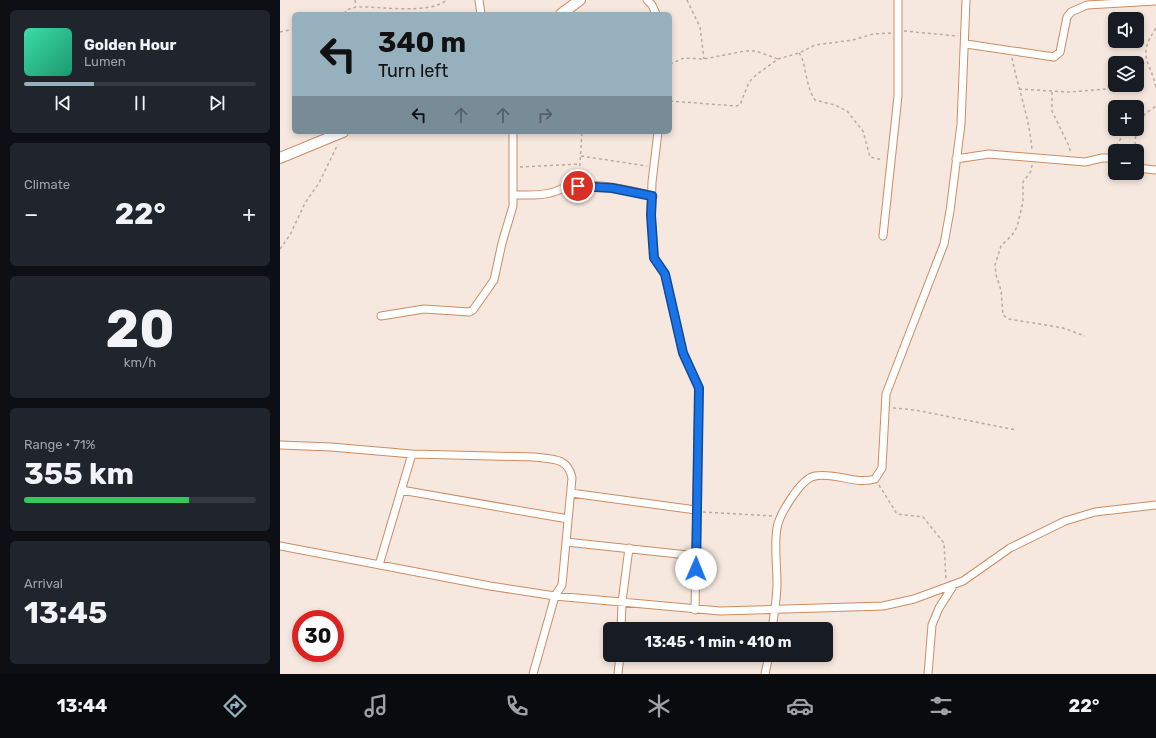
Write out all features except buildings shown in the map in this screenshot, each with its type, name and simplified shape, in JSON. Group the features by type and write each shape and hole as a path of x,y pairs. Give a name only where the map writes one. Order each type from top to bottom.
{"street":[{"path":"479,0 481,12"},
{"path":"564,12 580,0"},
{"path":"647,0 652,5 655,12"},
{"path":"883,236 898,96 898,0"},
{"path":"773,622 776,610 777,529 781,516 805,481 813,476 833,476 860,481 875,478 882,468 886,394 944,244 961,124 966,40 966,0"},
{"path":"966,40 1011,52 1054,57 1060,52 1067,17 1078,8 1087,5 1156,1"},
{"path":"280,158 338,134"},
{"path":"381,316 424,309 465,313 473,310 494,280 502,243 513,206 513,134"},
{"path":"658,134 653,167 651,215 654,258 665,274 683,353 699,388 700,428 696,510 697,556 695,610"},
{"path":"956,160 989,154 1085,162 1108,159"},
{"path":"1144,169 1156,170"},
{"path":"514,194 545,194 567,187 578,186 612,188 652,196"},
{"path":"280,445 331,447 412,454 505,455 553,459 565,463 570,469 572,478 562,584 554,596 533,674"},
{"path":"379,565 412,454"},
{"path":"401,490 568,519"},
{"path":"571,493 696,510"},
{"path":"280,546 490,586 554,596 695,610 776,610 883,606 898,604 950,587 971,576 1010,548 1064,521 1095,512 1156,505"},
{"path":"566,542 697,556"},
{"path":"621,622 622,602 630,548"},
{"path":"928,674 932,625 950,587"},
{"path":"618,674 619,662"},
{"path":"765,674 768,662"}],"path":[{"path":"355,0 356,7"},
{"path":"346,12 346,10 356,7 423,8 441,4 448,0"},
{"path":"687,0 700,28 704,59"},
{"path":"1156,28 1146,44 1147,61 1156,87"},
{"path":"280,32 292,29"},
{"path":"672,101 732,106 740,105 749,82 756,75 778,59 799,53 815,45 853,40 873,34 886,35 899,31 966,40"},
{"path":"672,63 684,58 704,59 736,52 756,51 778,59"},
{"path":"1011,52 1029,125 1033,157 1031,171 1023,182 1023,202 1016,227 1012,235 1001,246 995,265 996,275 1001,290 1003,315 1009,319 1063,328 1085,336"},
{"path":"799,53 803,59 805,76 815,100 835,105 847,112 863,131 870,157 891,161"},
{"path":"1019,89 1084,92 1108,88"},
{"path":"1052,91 1052,110 1068,144 1073,161"},
{"path":"1144,116 1156,106"},
{"path":"280,248 290,235 305,203 319,183 342,134"},
{"path":"578,186 582,134"},
{"path":"1117,144 1118,139 1122,136"},
{"path":"580,156 653,167"},
{"path":"513,167 580,164"},
{"path":"885,408 915,410 1016,430"},
{"path":"875,478 897,514 923,517 942,539 946,548 950,587"},
{"path":"696,510 730,514 781,516"}],"route":[{"path":"578,186 597,186 628,190 652,196 651,215 654,258 655,262 665,274 683,353 696,377 699,388 700,428 696,510 696,569"}]}
